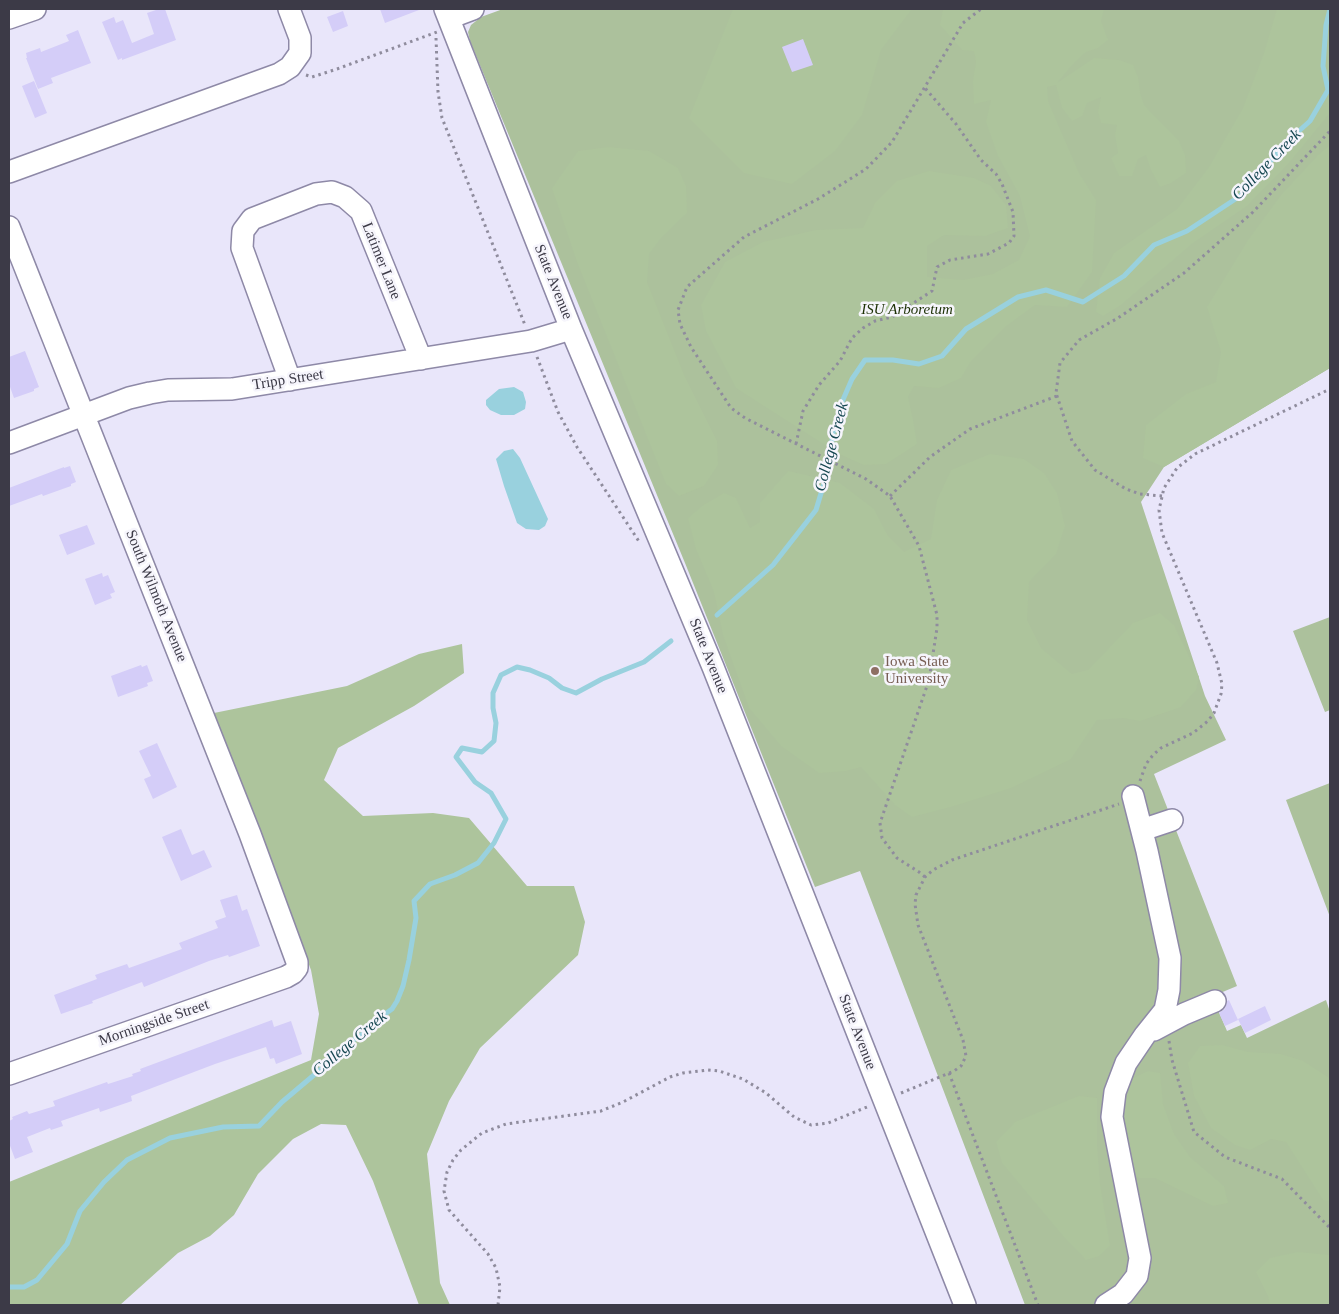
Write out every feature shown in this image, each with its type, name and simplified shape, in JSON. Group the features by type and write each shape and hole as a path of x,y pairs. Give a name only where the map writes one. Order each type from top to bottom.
{"street":[{"path":"9,18 35,9"},
{"path":"9,172 267,79 290,67 300,53 300,38 288,9"},
{"path":"442,22 473,9"},
{"name":"State Avenue","path":"442,22 713,667 966,1305"},
{"name":"Latimer Lane","path":"290,380 242,248 244,231 252,219 316,194 332,192 345,197 361,211 421,359"},
{"name":"South Wilmoth Avenue","path":"9,227 250,834 295,954 296,968"},
{"name":"Tripp Street","path":"9,443 129,398 150,393 168,390 232,389 531,341 571,329"},
{"path":"1106,1305 1123,1294 1137,1276 1140,1258 1112,1117 1115,1092 1126,1063 1165,1010 1170,976 1170,958 1133,796"},
{"path":"1142,830 1172,820"},
{"name":"Morningside Street","path":"9,1074 286,977 293,973 296,968"},
{"path":"1145,1035 1206,1005 1182,1000 1170,976"}],"path":[{"path":"925,877 897,858 882,838 880,823 929,680 937,628 937,615 919,546 890,496 866,479 745,418 731,408 691,347 680,324 678,310 687,287 744,237 818,199 866,169 892,142 963,23 980,9"},
{"path":"290,67 297,73 312,77 337,69 442,22 438,92 442,118 527,332"},
{"path":"796,444 803,410 819,385 840,360 852,338 863,328 875,321 892,316 932,291 937,267 950,260 988,254 1009,243 1014,236 1013,212 996,174 981,160 956,124 925,88"},
{"path":"1162,496 1140,494 1126,489 1095,470 1072,441 1056,393 1060,363 1079,340 1118,318 1184,272 1253,212 1330,131"},
{"path":"534,350 558,412 577,447 643,550"},
{"path":"898,1094 950,1074 965,1061 965,1048 918,925 915,904 916,895 925,877 933,870 952,860 1094,814 1133,796 1142,772 1153,755 1161,748 1193,733 1208,721 1214,713 1222,694 1221,678 1217,663 1162,533 1159,510 1164,488 1176,468 1194,454 1330,388"},
{"path":"890,496 930,457 970,429 1057,396"},
{"path":"1167,1023 1172,1060 1194,1132 1225,1157 1282,1179 1330,1228"},
{"path":"498,1305 500,1288 496,1268 488,1254 449,1210 444,1191 447,1172 453,1160 461,1150 482,1133 512,1123 601,1111 670,1078 683,1073 702,1070 719,1071 743,1079 766,1093 794,1118 811,1125 828,1123 866,1107"},
{"path":"950,1074 1038,1305"}],"green space":[{"name":"ISU Arboretum","path":"503,9 1330,9 1330,368 1164,467 1141,502 1205,696 1226,740 1154,774 1237,986 1213,996 1216,1005 1227,1031 1241,1025 1247,1038 1326,1000 1330,1012 1330,1305 1025,1305 860,871 815,887 685,563 470,41 468,32 471,25 481,17"},
{"path":"733,9 912,9 881,50 862,115 835,151 792,184 744,173 689,118"},
{"path":"943,9 1104,9 1101,21 1108,40 1098,48 1086,52 1057,83 1094,58 1119,60 1133,65 1138,77 1144,105 1179,141 1185,155 1186,173 1171,183 1160,187 1146,155 1138,159 1132,176 1119,176 1111,158 1118,153 1115,135 1117,125 1101,123 1098,112 1101,97 1087,103 1082,116 1072,121 1062,108 1056,85 1047,87 1048,101 1079,173 1096,200 1092,272 1067,307 1035,305 1005,327 971,361 961,378 939,388 914,386 908,397 917,444 886,464 864,465 839,454 736,388 706,331 701,305 725,262 763,242 816,230 863,228 875,203 897,181 929,171 974,178 991,186 1006,205 1008,228 985,236 944,235 927,246 927,277 963,280 993,274 1019,260 1030,236 1020,196 998,156 986,122 991,100 974,104 973,81 976,62 974,51 962,50 940,25"},
{"path":"1277,9 1330,9 1330,113 1289,163 1247,206 1193,243 1121,305 1103,316 1096,312 1100,278 1114,253 1177,209 1209,167 1243,108 1264,53"},
{"path":"1330,145 1330,368 1164,467 1143,458 1146,425 1186,394 1216,382 1221,352 1207,307 1248,240 1281,195 1318,155"},
{"path":"608,147 649,151 678,168 686,186 687,213 661,238 649,254 647,282 685,377 717,441 718,465 704,486 679,496 666,484 577,262 552,188 578,151"},
{"path":"990,454 1024,459 1044,473 1057,493 1065,526 1056,554 1029,582 1027,620 1041,648 1072,674 1088,670 1133,623 1160,613 1174,625 1199,677 1196,690 1181,707 1140,721 1123,718 1097,720 1071,759 1011,788 912,817 895,805 861,767 846,771 819,773 781,746 749,708 723,635 714,592 696,549 688,518 702,506 724,493 736,498 750,528 760,522 760,503 788,471 840,483 874,509 888,536 904,552 931,539 937,500 951,470"},
{"path":"1330,617 1330,710 1325,712 1293,631"},
{"path":"462,644 464,673 414,706 338,748 324,780 363,816 433,813 469,818 527,886 574,886 585,922 578,955 480,1048 449,1101 427,1154 440,1283 450,1305 419,1305 373,1181 346,1125 321,1124 293,1139 258,1174 234,1215 210,1236 178,1253 120,1305 9,1305 9,1182 311,1060 319,1014 311,970 214,713 347,686 419,654"},
{"path":"1330,783 1330,917 1286,800"},
{"path":"1222,1045 1248,1052 1281,1054 1303,1061 1328,1077 1330,1080 1330,1201 1323,1200 1286,1142 1271,1139 1250,1150 1235,1145 1211,1128 1194,1096 1188,1063 1200,1046"},
{"path":"1148,1071 1160,1073 1163,1104 1174,1134 1190,1157 1224,1186 1228,1203 1213,1206 1155,1178 1139,1178 1129,1170 1124,1150 1122,1096 1130,1080"},
{"path":"1079,1096 1097,1098 1097,1145 1100,1184 1110,1246 1099,1256 1086,1260 1063,1236 1002,1163 996,1142 1015,1122"},
{"path":"1298,1252 1330,1255 1330,1305 1270,1305 1268,1296 1256,1272 1270,1258"}],"water":[{"path":"514,387 523,392 526,402 525,409 514,415 501,415 490,410 486,405 486,400 499,389"},
{"path":"513,449 520,458 548,519 545,526 539,530 526,529 517,523 504,486 496,459 504,451"}],"building":[{"path":"165,9 176,40 118,60 102,22 114,17 116,23 123,20 132,43 154,34 147,13"},
{"path":"380,9 419,9 419,10 385,23"},
{"path":"343,11 348,26 333,32 327,17"},
{"path":"78,30 91,63 51,78 53,83 38,89 26,58 26,53 40,48 41,52 69,41 66,35"},
{"path":"803,39 813,65 792,72 782,47"},
{"path":"34,81 47,113 35,118 22,86"},
{"path":"25,351 39,387 34,389 34,391 14,398 9,384 9,357"},
{"path":"70,466 76,482 71,484 71,486 9,506 9,488"},
{"path":"87,525 95,544 67,555 59,535"},
{"path":"102,573 103,577 108,575 115,592 110,594 112,598 95,605 85,579"},
{"path":"141,665 142,667 147,665 153,681 147,683 148,686 118,697 111,676"},
{"path":"157,743 177,787 153,799 144,779 151,776 139,751"},
{"path":"181,829 192,855 204,850 212,867 181,881 162,837"},
{"path":"237,895 242,911 247,909 260,946 229,957 228,955 209,961 144,987 142,982 92,1001 93,1003 61,1014 54,995 97,979 95,975 127,964 129,968 182,949 179,943 218,928 215,921 226,917 220,900"},
{"path":"1229,1000 1238,1020 1225,1026 1219,1013 1225,1009"},
{"path":"1265,1006 1271,1020 1245,1033 1238,1019"},
{"path":"272,1020 274,1027 291,1021 302,1054 276,1064 274,1058 270,1059 266,1047 215,1064 131,1096 132,1101 100,1112 99,1108 61,1121 63,1126 51,1130 50,1128 27,1137 33,1152 15,1159 9,1143 9,1121 13,1119 12,1117 27,1111 29,1114 55,1106 53,1101 107,1082 108,1084 133,1076 132,1074 141,1071 140,1069"}],"waterway":[{"name":"College Creek","path":"717,615 773,565 816,510 828,470 833,433 842,402 852,379 865,360 893,360 919,364 942,356 966,329 1018,297 1046,290 1083,302 1124,276 1154,245 1187,231 1240,196 1289,140 1310,121 1328,90 1323,66 1326,25 1330,9"},
{"name":"College Creek","path":"9,1287 24,1287 37,1280 67,1244 80,1211 104,1182 127,1160 170,1138 223,1127 259,1126 282,1102 333,1059 346,1045 364,1033 374,1022 392,1009 403,986 409,960 416,918 414,901 430,884 455,875 478,863 494,843 506,819 491,793 475,782 456,757 462,748 482,752 494,741 496,723 493,693 501,675 517,667 530,670 549,678 562,688 576,693 602,679 644,662 671,641"}],"place":[{"name":"Iowa State University","path":"875,671"}]}
